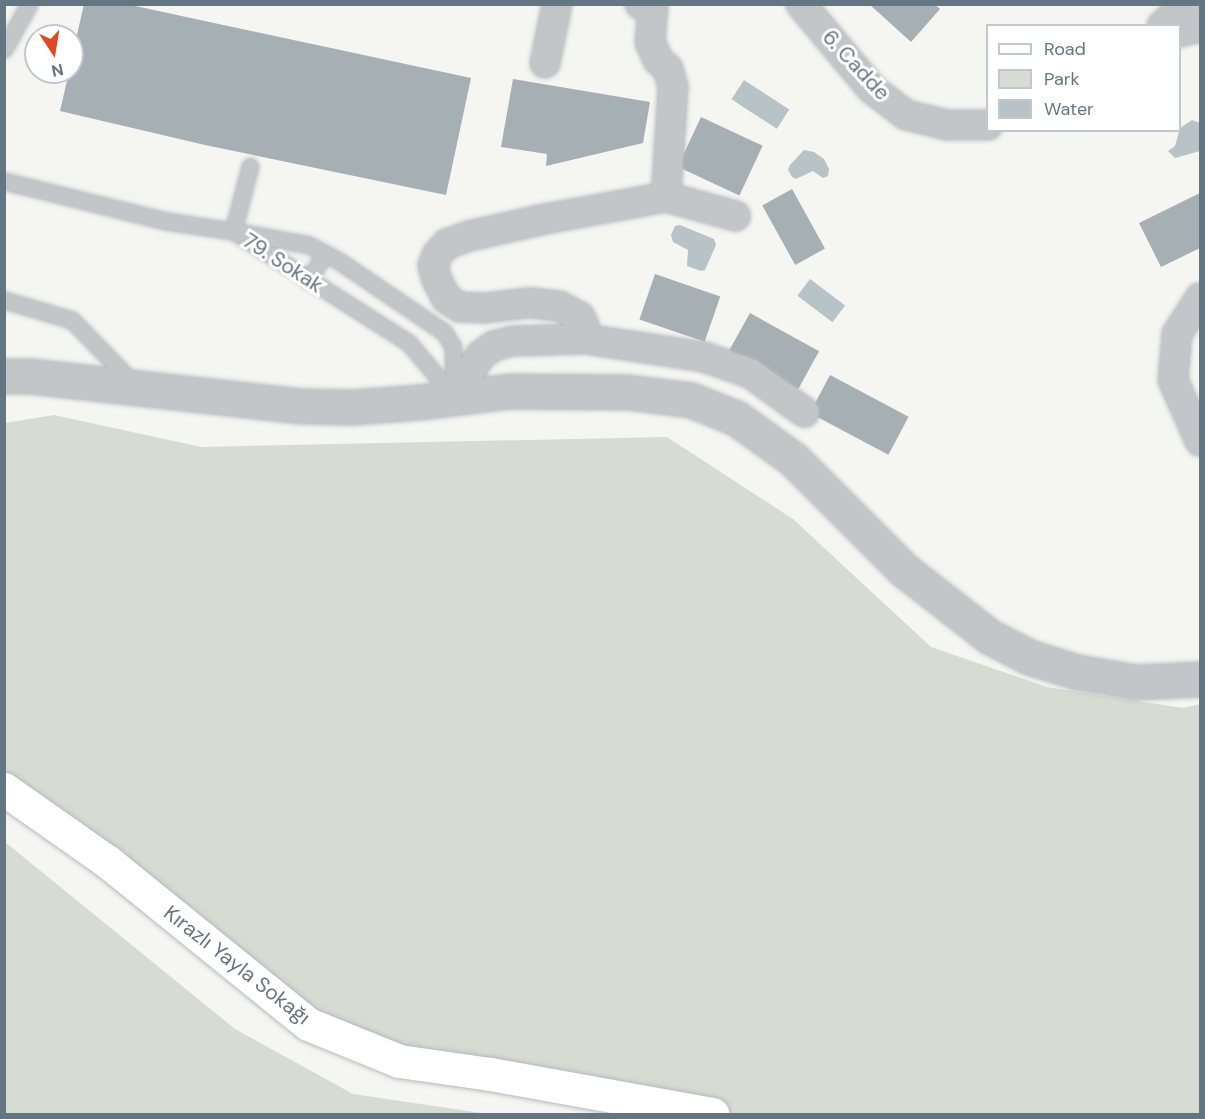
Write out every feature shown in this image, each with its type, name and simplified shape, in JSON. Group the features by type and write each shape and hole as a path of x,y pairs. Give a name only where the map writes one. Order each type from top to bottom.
{"main road":[{"name":"Kırazlı Yayla Sokağı","path":"4,789 108,862 308,1024 399,1061 490,1074 641,1108 712,1114"}],"street":[{"path":"545,63 557,4"},
{"path":"640,4 653,7 650,42 658,60 668,69 674,87 666,196"},
{"name":"6. Cadde","path":"801,4 872,89 906,115 947,125 986,125"},
{"path":"1164,24 1186,4"},
{"path":"1181,32 1200,27"},
{"path":"585,339 584,326 580,318 559,306 528,303 485,308 460,307 447,299 437,280 433,266 436,255 447,244 469,236 666,196 735,216"},
{"path":"1200,297 1177,334 1173,380 1200,441"},
{"path":"454,397 481,355 494,346 513,341 585,339 704,357 750,373 804,412"},
{"path":"4,376 30,376 140,390 178,406 235,420 330,427 384,426 416,420 454,397 510,391 627,392 691,400 736,418 793,459 904,570 990,637 1029,657 1077,672 1136,682 1200,679"},
{"path":"945,603 1036,639 1112,658 1158,662 1200,657"}],"lane":[{"path":"4,49 29,4"},
{"path":"4,181 155,219 233,231 250,166"},
{"name":"79. Sokak","path":"233,231 309,245 444,332 453,348 454,397"},
{"name":"79. Sokak","path":"233,231 409,343 454,397"},
{"path":"308,280 325,254"},
{"path":"4,300 72,320 140,390"}],"green space":[{"path":"54,415 201,447 667,437 793,519 931,647 1047,687 1183,708 1200,704 1200,1114 680,1114 298,1030 5,797 5,423"},
{"path":"5,842 235,1029 353,1094 488,1114 5,1114"}],"water":[{"path":"744,80 789,109 777,129 731,99"},
{"path":"1192,120 1200,123 1200,151 1175,158 1168,151 1175,146 1181,127"},
{"path":"804,150 814,152 824,159 829,169 828,176 823,178 813,171 796,179 792,177 788,170 790,165"},
{"path":"680,225 714,239 716,245 705,270 701,271 687,266 688,250 673,242 671,235 675,226"},
{"path":"810,279 845,305 833,322 797,296"}],"building":[{"path":"84,4 126,4 471,78 446,195 205,145 60,111 66,84 84,84 84,24 79,24"},
{"path":"869,4 934,4 940,9 911,42"},
{"path":"513,79 650,102 643,143 546,166 547,154 501,147"},
{"path":"701,117 763,146 739,196 678,167"},
{"path":"792,189 825,248 795,265 762,205"},
{"path":"1200,193 1200,248 1161,267 1139,223"},
{"path":"655,274 720,296 705,342 639,319"},
{"path":"750,313 819,351 798,389 729,351"},
{"path":"830,375 909,417 888,455 810,413"}]}
